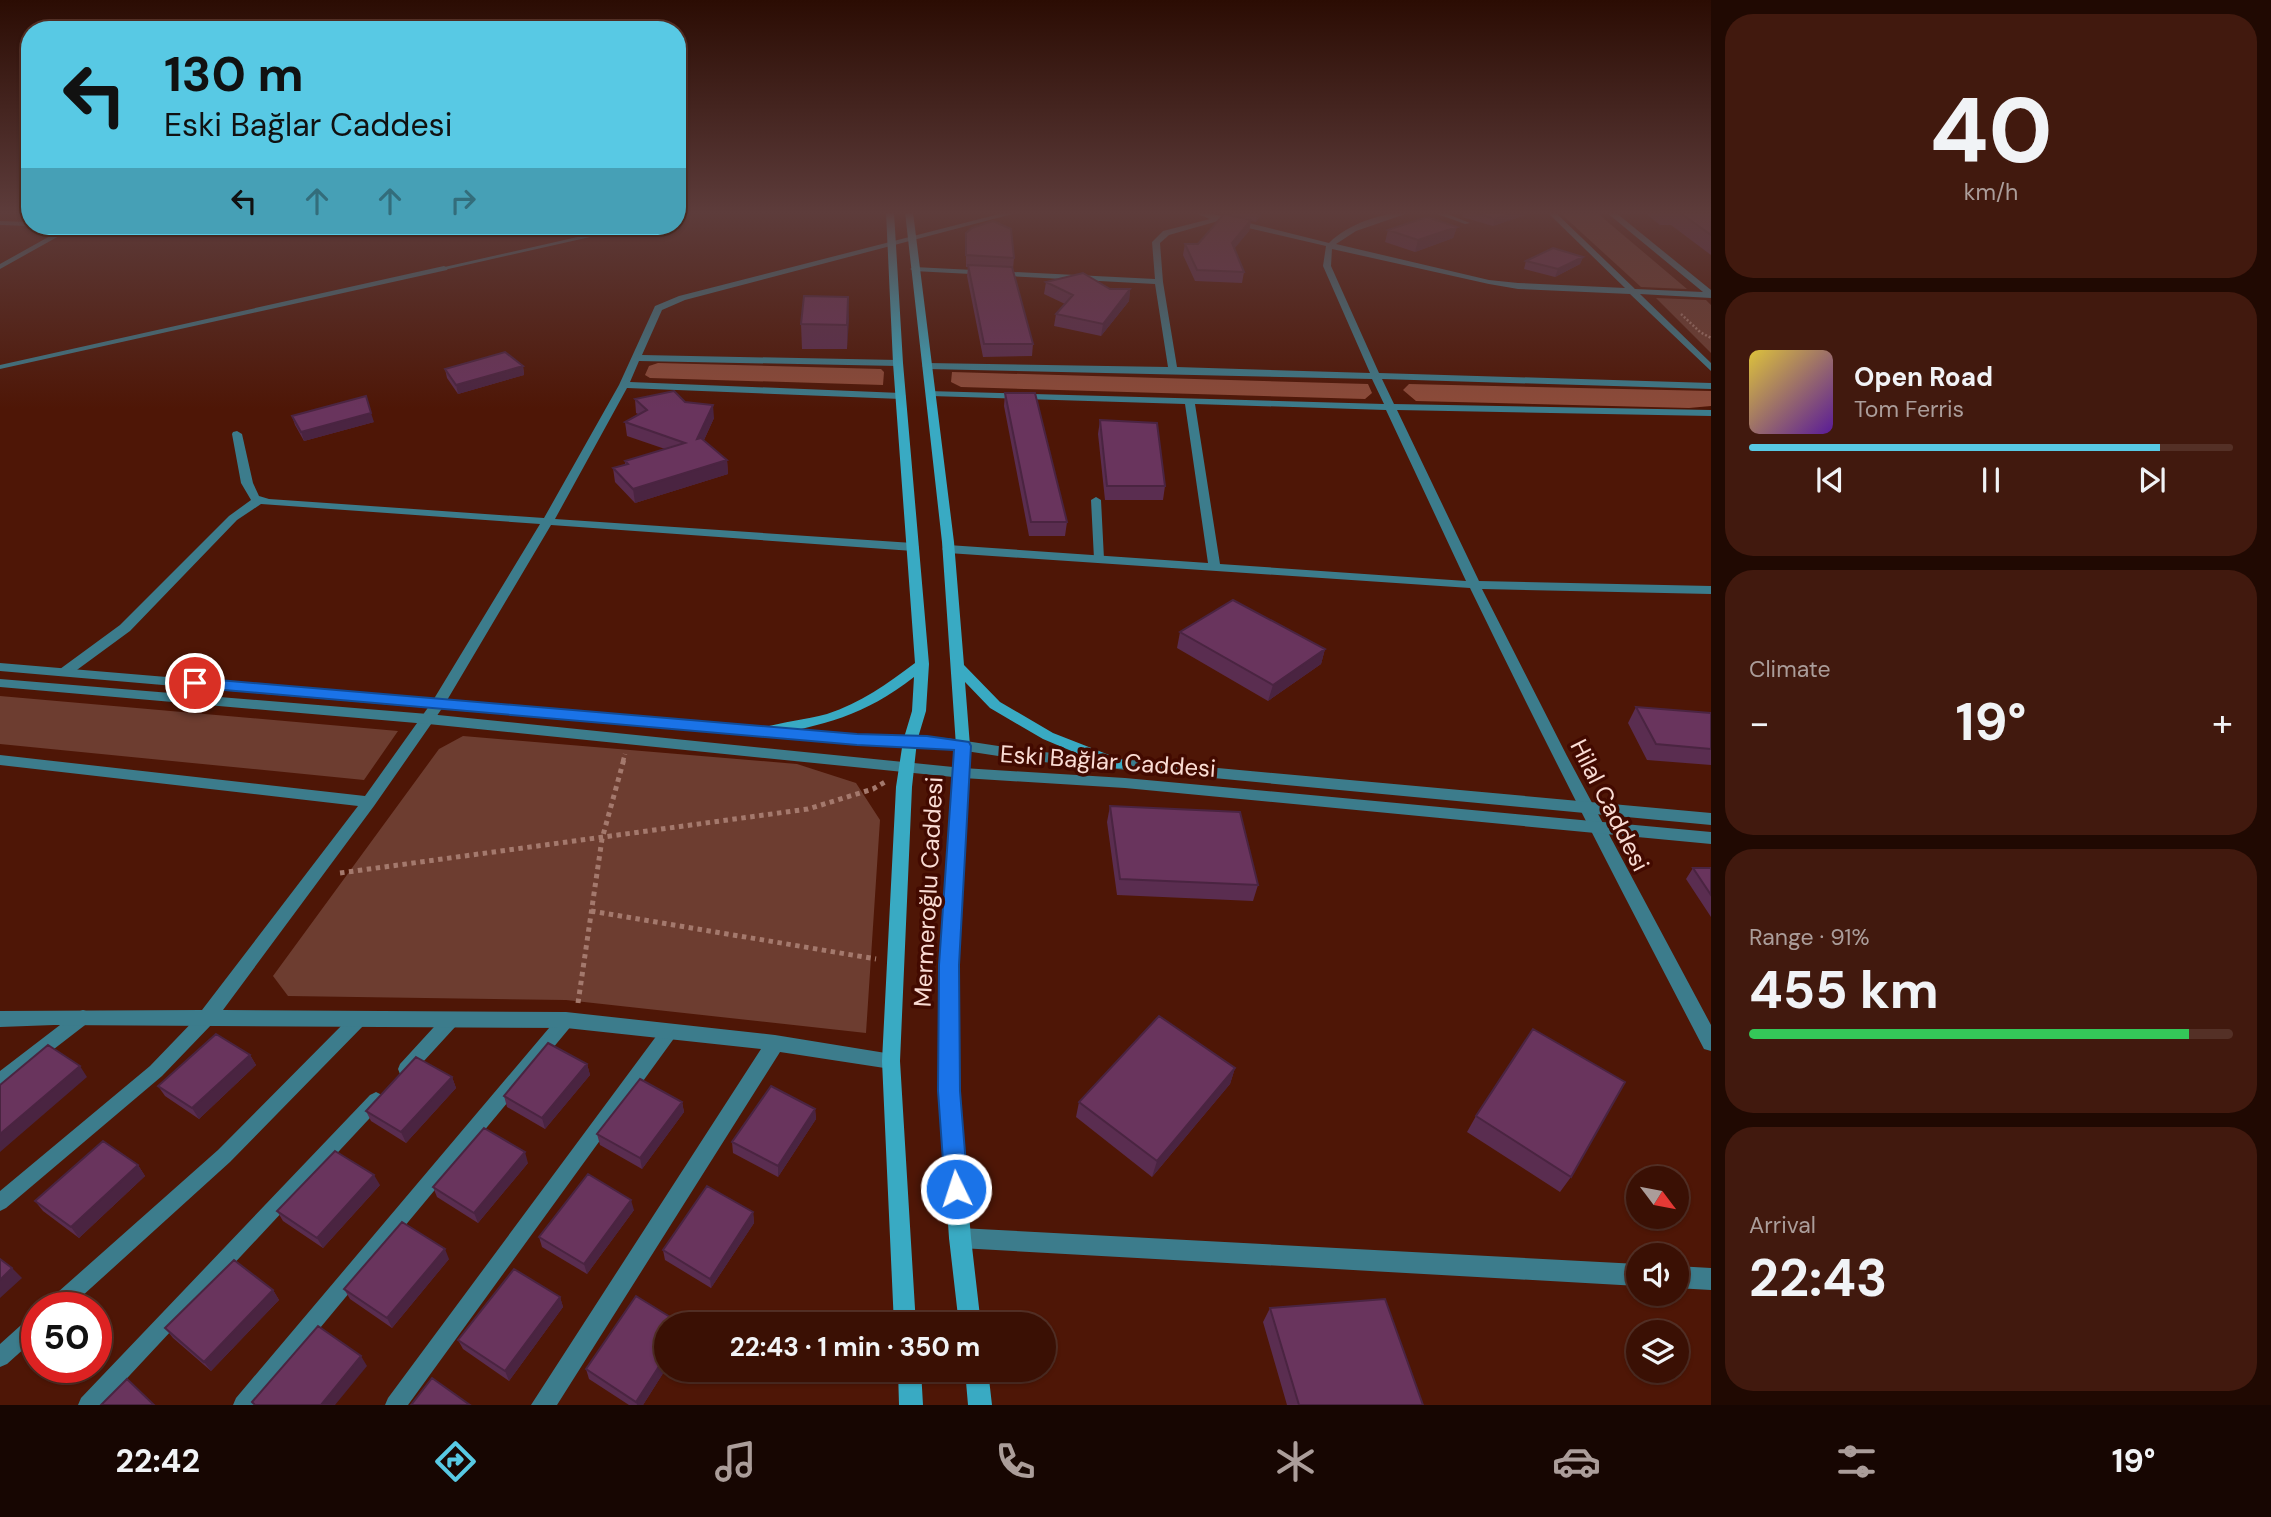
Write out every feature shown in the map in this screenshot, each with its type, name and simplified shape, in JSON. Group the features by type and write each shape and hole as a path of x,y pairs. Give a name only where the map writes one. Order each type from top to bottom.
{"main road":[{"name":"Mermeroğlu Caddesi","path":"894,278 898,363 922,664 919,711 910,741 906,768 891,1061 904,1312"},
{"name":"Mermeroğlu Caddesi","path":"915,278 948,549 963,746 949,965 949,1091 969,1312"},
{"path":"763,732 855,709 890,689 922,664"},
{"path":"957,666 995,705 1048,736 1117,764"},
{"path":"910,1382 911,1405"},
{"path":"977,1382 980,1405"}],"street":[{"path":"207,1018 439,704 624,385 654,314 666,303 762,278"},
{"path":"1075,278 1159,282"},
{"path":"1158,278 1173,370"},
{"name":"Hilal Caddesi","path":"1332,278 1375,377 1474,584 1595,828 1711,1043"},
{"path":"1475,278 1504,284 1711,295"},
{"path":"1618,278 1711,368"},
{"path":"1690,278 1711,295"},
{"path":"635,358 898,363"},
{"path":"928,366 1173,370 1711,386"},
{"path":"624,385 901,396"},
{"path":"931,393 1389,407 1711,413"},
{"path":"1189,400 1215,568"},
{"path":"237,434 247,483 259,500"},
{"path":"65,672 125,628 233,518 259,500 303,507 913,547"},
{"path":"948,549 1474,584 1711,590"},
{"path":"0,667 763,732 910,741 1032,756 1711,819"},
{"name":"Eski Bağlar Caddesi","path":"0,683 428,719 906,768 1125,783 1711,838"},
{"path":"0,760 369,802"},
{"path":"0,1019 83,1017 571,1021 775,1043 891,1061"},
{"path":"543,1405 775,1043"},
{"path":"960,1238 1626,1274"},
{"path":"1689,1278 1711,1279"}],"lane":[{"path":"0,367 401,278"},
{"path":"1096,500 1099,559"},
{"path":"0,1080 83,1017"},
{"path":"0,1202 156,1071 207,1018"},
{"path":"73,1292 224,1156 358,1020"},
{"path":"88,1405 450,1021"},
{"path":"243,1405 571,1021"},
{"path":"395,1405 669,1032"},
{"path":"0,1357 21,1338"}],"path":[{"path":"1660,293 1700,332 1711,338"},
{"path":"571,1021 603,839 628,739"},
{"path":"314,876 603,839 808,809 873,789 906,768"},
{"path":"590,911 896,962"}],"shaded area":[{"path":"1631,278 1673,278 1687,289 1641,287"},
{"path":"1656,298 1706,300 1711,305 1711,353"},
{"path":"658,363 881,369 884,372 883,385 650,378 645,375 649,366"},
{"path":"952,372 1368,384 1372,393 1365,399 961,387 951,382"},
{"path":"1409,384 1711,391 1711,406 1689,408 1416,401 1403,390"},
{"path":"0,696 398,731 364,780 0,744"},
{"path":"463,736 797,764 856,783 880,820 866,1033 566,1000 288,996 273,976 439,749"}],"building":[{"path":"971,278 1015,278 1033,344 984,344"},
{"path":"1064,278 1091,278 1110,289 1130,289 1103,324 1056,314 1073,295 1046,282"},
{"path":"804,296 848,297 847,325 801,324"},
{"path":"505,352 523,366 456,385 445,369"},
{"path":"674,391 685,402 713,405 697,439 701,438 727,460 633,489 613,468 628,464 625,461 685,443 625,422 647,410 635,399"},
{"path":"1005,393 1035,393 1067,522 1031,522"},
{"path":"366,396 371,413 301,432 292,416"},
{"path":"1100,420 1157,423 1165,486 1107,486"},
{"path":"1233,600 1325,649 1273,685 1180,632"},
{"path":"1636,707 1711,713 1711,749 1656,744"},
{"path":"1110,806 1240,812 1258,885 1120,879"},
{"path":"1693,868 1711,868 1711,895"},
{"path":"1159,1016 1235,1068 1157,1161 1079,1102"},
{"path":"1533,1029 1625,1082 1571,1177 1476,1116"},
{"path":"216,1034 250,1055 192,1108 158,1086"},
{"path":"548,1043 587,1064 542,1118 504,1096"},
{"path":"48,1045 80,1066 0,1134 0,1085"},
{"path":"416,1057 452,1077 401,1132 366,1111"},
{"path":"640,1079 682,1102 640,1158 597,1134"},
{"path":"771,1086 815,1109 778,1166 732,1142"},
{"path":"484,1128 525,1152 474,1213 433,1187"},
{"path":"103,1141 138,1165 71,1227 35,1201"},
{"path":"335,1151 374,1175 317,1238 277,1211"},
{"path":"588,1174 631,1200 584,1264 539,1237"},
{"path":"707,1186 753,1212 710,1279 663,1250"},
{"path":"402,1222 445,1249 387,1318 344,1289"},
{"path":"0,1259 12,1268 0,1280"},
{"path":"234,1260 273,1290 204,1362 165,1328"},
{"path":"514,1269 560,1297 505,1371 458,1340"},
{"path":"636,1296 662,1312 654,1312 654,1374 636,1402 586,1369"},
{"path":"1385,1299 1423,1405 1299,1405 1270,1308"},
{"path":"318,1326 361,1356 321,1405 255,1405 252,1402"},
{"path":"432,1378 470,1405 411,1405"},
{"path":"127,1379 154,1405 101,1405"}],"route":[{"path":"195,683 857,740 927,741 963,746 949,965 949,1091 956,1189"}]}
